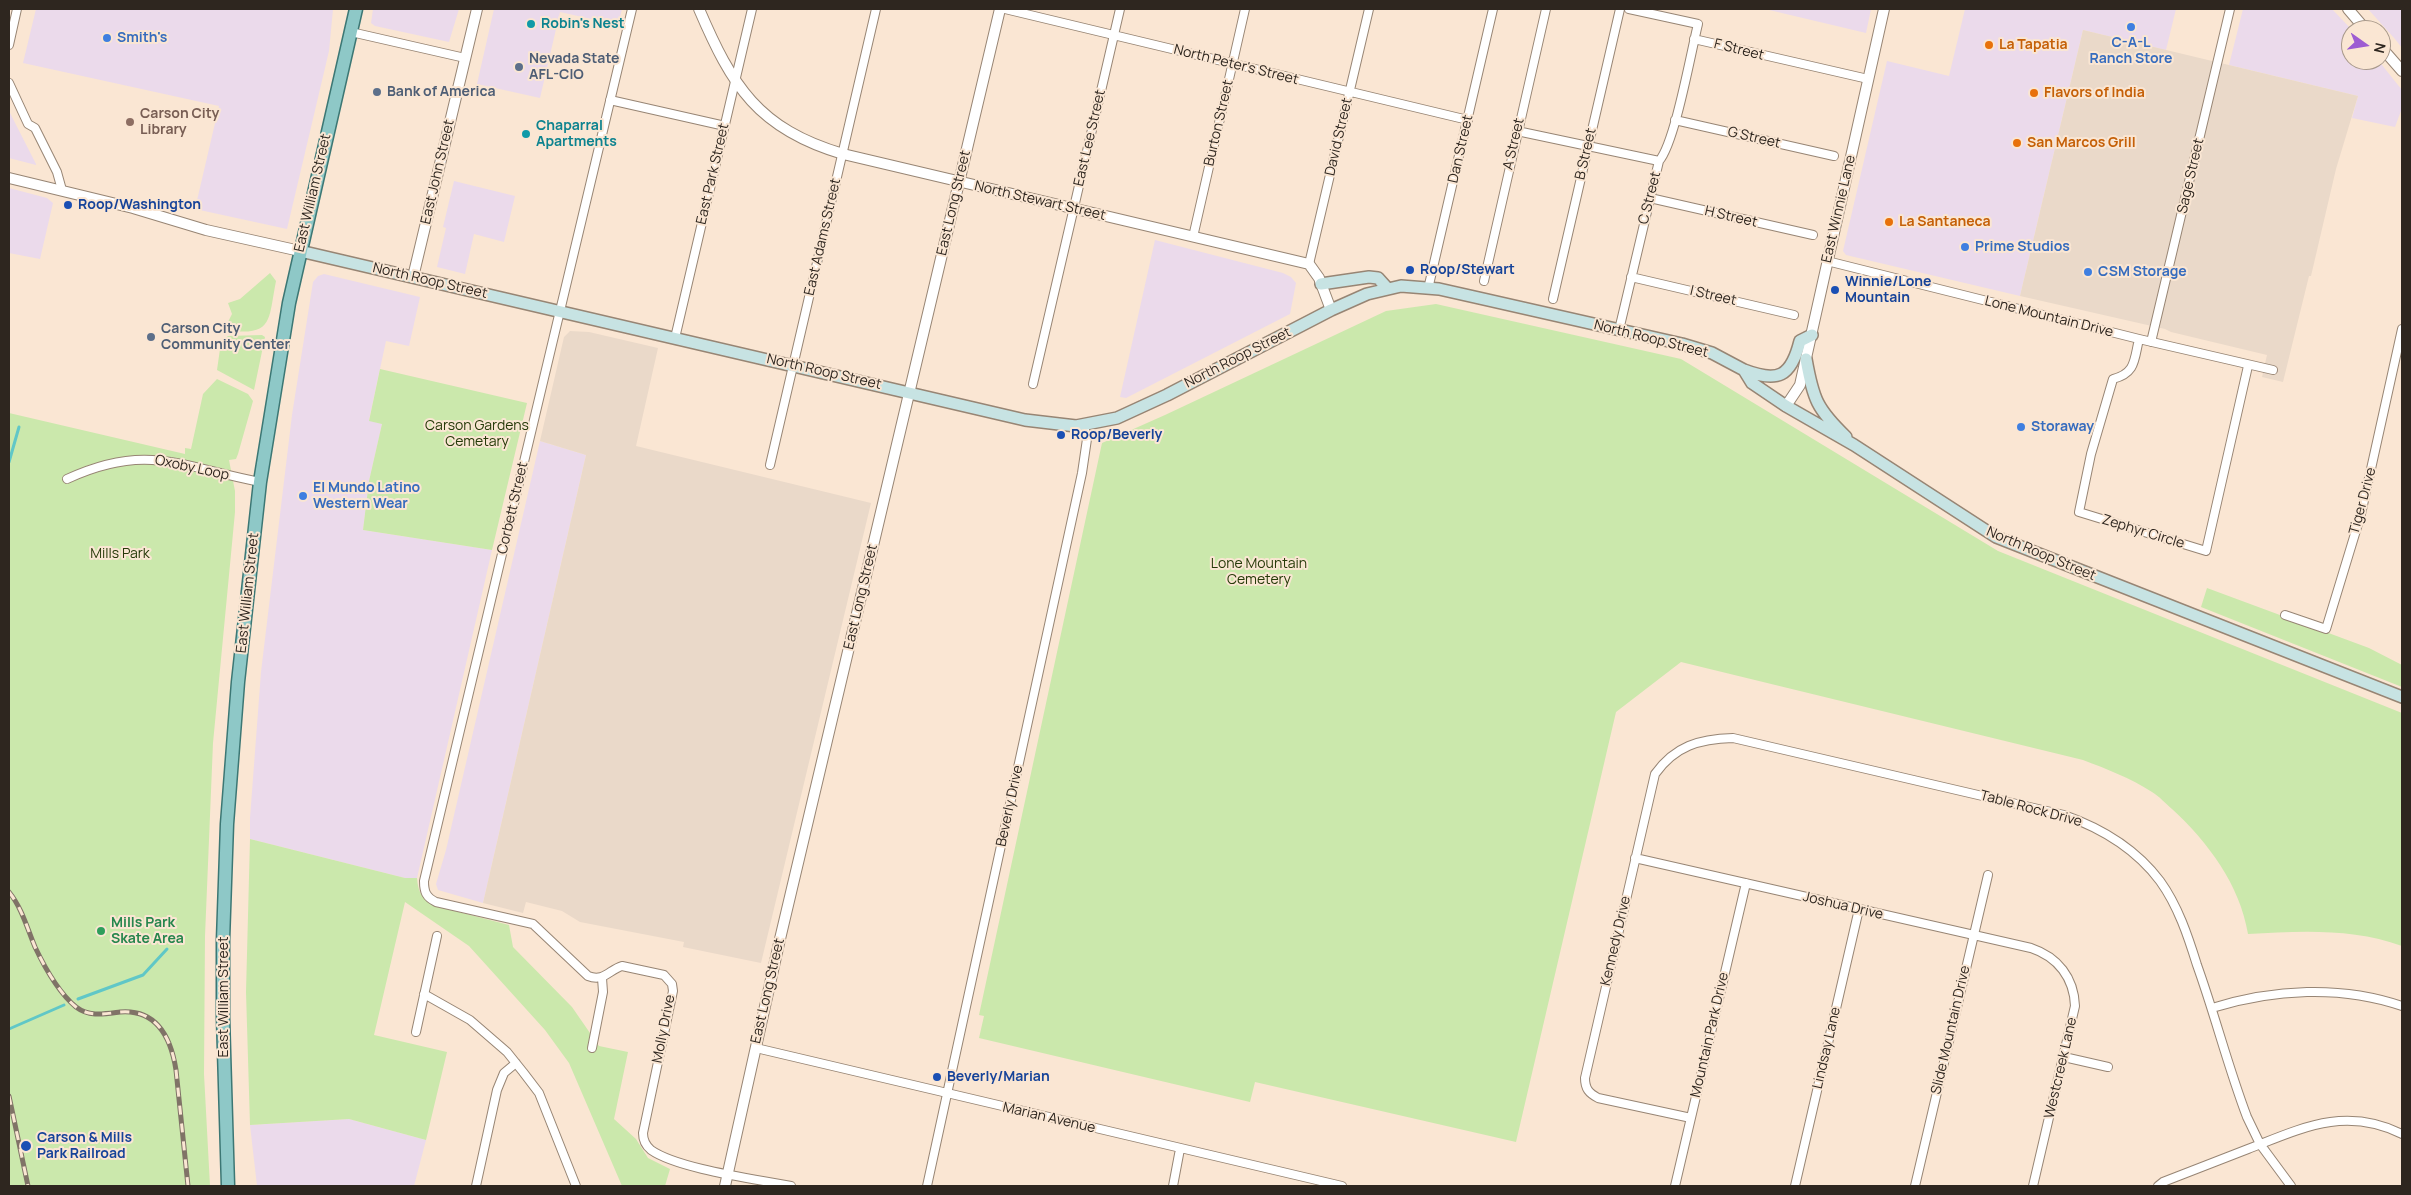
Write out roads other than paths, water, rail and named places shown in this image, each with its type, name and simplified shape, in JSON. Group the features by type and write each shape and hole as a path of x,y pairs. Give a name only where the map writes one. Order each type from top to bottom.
{"main road":[{"name":"East William Street","path":"228,1186 223,1017 227,824 238,682 260,482 276,374 300,251 356,9"},
{"name":"North Roop Street","path":"300,251 1025,420 1064,426 1084,426 1117,418 1160,398 1331,310 1386,288 1401,286 1479,298 1712,353 1744,370 1752,383 1786,406 1854,445 1996,537 2402,697"},
{"path":"1321,284 1378,278 1386,288"},
{"path":"1744,370 1764,378 1776,377 1789,369 1794,362 1800,341 1812,336"},
{"path":"1806,360 1810,381 1823,414 1854,445"}],"street":[{"path":"9,45 17,9"},
{"name":"East John Street","path":"413,278 477,9"},
{"name":"Corbett Street","path":"602,978 588,976 533,924 429,899 424,891 424,880 632,9"},
{"name":"North Stewart Street","path":"699,9 724,64 749,100 782,127 810,143 843,154 1309,264"},
{"name":"East Park Street","path":"674,338 752,9"},
{"name":"East Adams Street","path":"770,465 876,9"},
{"name":"East Long Street","path":"725,1186 1000,9"},
{"name":"North Peter's Street","path":"1005,9 1468,120"},
{"name":"East Lee Street","path":"1033,384 1120,9"},
{"name":"Burton Street","path":"1193,237 1245,9"},
{"name":"David Street","path":"1309,264 1369,9"},
{"name":"Dan Street","path":"1428,289 1493,9"},
{"name":"A Street","path":"1484,281 1546,9"},
{"name":"B Street","path":"1553,299 1620,9"},
{"path":"1629,9 1698,24 1694,39"},
{"name":"East Winnie Lane","path":"1786,406 1800,385 1884,9"},
{"name":"Sage Street","path":"2151,342 2230,9"},
{"path":"2348,9 2357,20"},
{"path":"351,32 465,58"},
{"name":"F Street","path":"1694,39 1868,80"},
{"name":"C Street","path":"1619,330 1659,161 1665,154 1675,120 1694,39"},
{"path":"2391,58 2402,71"},
{"path":"9,83 28,124 35,128 57,172 62,190"},
{"path":"610,100 725,126"},
{"name":"G Street","path":"1675,120 1834,156"},
{"path":"1517,131 1659,161"},
{"name":"North Roop Street","path":"9,178 152,213 187,226 300,251"},
{"name":"H Street","path":"1650,198 1813,235"},
{"name":"Lone Mountain Drive","path":"1827,262 2248,366 2272,370"},
{"path":"1309,264 1321,284 1331,310"},
{"name":"I Street","path":"1631,277 1794,315"},
{"name":"Tiger Drive","path":"2285,615 2326,629 2361,514 2402,329"},
{"name":"Zephyr Circle","path":"2139,339 2132,370 2124,376 2113,379 2091,454 2079,512 2206,551 2248,366"},
{"name":"Beverly Drive","path":"927,1186 1082,472 1088,439 1084,426"},
{"name":"Oxoby Loop","path":"67,480 99,465 139,458 171,461 260,482"},
{"name":"Kennedy Drive","path":"1691,1118 1598,1098 1590,1093 1585,1085 1651,787 1662,764 1676,752 1693,743 1733,738"},
{"name":"Table Rock Drive","path":"1733,738 2064,815 2105,833 2142,861 2159,880 2172,900 2184,928 2212,1008 2241,1102 2260,1144 2291,1186"},
{"name":"Joshua Drive","path":"1635,858 2031,948 2049,956"},
{"name":"Slide Mountain Drive","path":"1915,1186 1988,875"},
{"name":"Mountain Park Drive","path":"1675,1186 1746,883"},
{"name":"Lindsay Lane","path":"1795,1186 1859,909"},
{"path":"416,1032 437,936"},
{"name":"Westcreek Lane","path":"2033,1186 2074,1017 2075,999 2068,975 2049,956"},
{"name":"Molly Drive","path":"602,978 622,966 664,975 669,979 673,991 643,1138 650,1149 685,1164 791,1186"},
{"path":"592,1048 603,992 602,978"},
{"path":"2212,1008 2262,996 2320,992 2372,998 2402,1006"},
{"path":"424,994 470,1020 516,1063 539,1092 576,1186"},
{"name":"Marian Avenue","path":"756,1048 1342,1186"},
{"path":"2064,1057 2108,1067"},
{"path":"476,1186 497,1090 504,1073 516,1063"},
{"path":"2158,1186 2188,1172 2302,1127 2340,1120 2375,1124 2402,1134"},
{"path":"1172,1186 1180,1148"}],"waterway":[{"path":"9,462 19,427"},
{"path":"78,999 143,975 167,949"},
{"path":"9,1029 64,1005"}],"railway":[{"path":"9,892 21,911 47,971 76,1007 91,1014 133,1012 144,1015 153,1021 166,1037 174,1058 176,1070 188,1186"},
{"path":"9,1096 28,1186"}],"place":[{"name":"Robin's Nest","path":"531,24"},
{"name":"C-A-L Ranch Store","path":"2131,27"},
{"name":"Smith's","path":"107,38"},
{"name":"La Tapatia","path":"1989,45"},
{"name":"Nevada State AFL-CIO","path":"519,67"},
{"name":"Bank of America","path":"377,92"},
{"name":"Flavors of India","path":"2034,93"},
{"name":"Carson City Library","path":"130,122"},
{"name":"Chaparral Apartments","path":"526,134"},
{"name":"San Marcos Grill","path":"2017,143"},
{"name":"Roop/Washington","path":"68,205"},
{"name":"La Santaneca","path":"1889,222"},
{"name":"Prime Studios","path":"1965,247"},
{"name":"Roop/Stewart","path":"1410,270"},
{"name":"CSM Storage","path":"2088,272"},
{"name":"Winnie/Lone Mountain","path":"1835,290"},
{"name":"Carson City Community Center","path":"151,337"},
{"name":"Storaway","path":"2021,427"},
{"name":"Roop/Beverly","path":"1061,435"},
{"name":"El Mundo Latino Western Wear","path":"303,496"},
{"name":"Mills Park Skate Area","path":"101,931"},
{"name":"Beverly/Marian","path":"937,1077"},
{"name":"Carson & Mills Park Railroad","path":"26,1146"}],"park label":[{"name":"Carson Gardens Cemetary","path":"477,434"},
{"name":"Mills Park","path":"120,554"},
{"name":"Lone Mountain Cemetery","path":"1259,572"}]}
